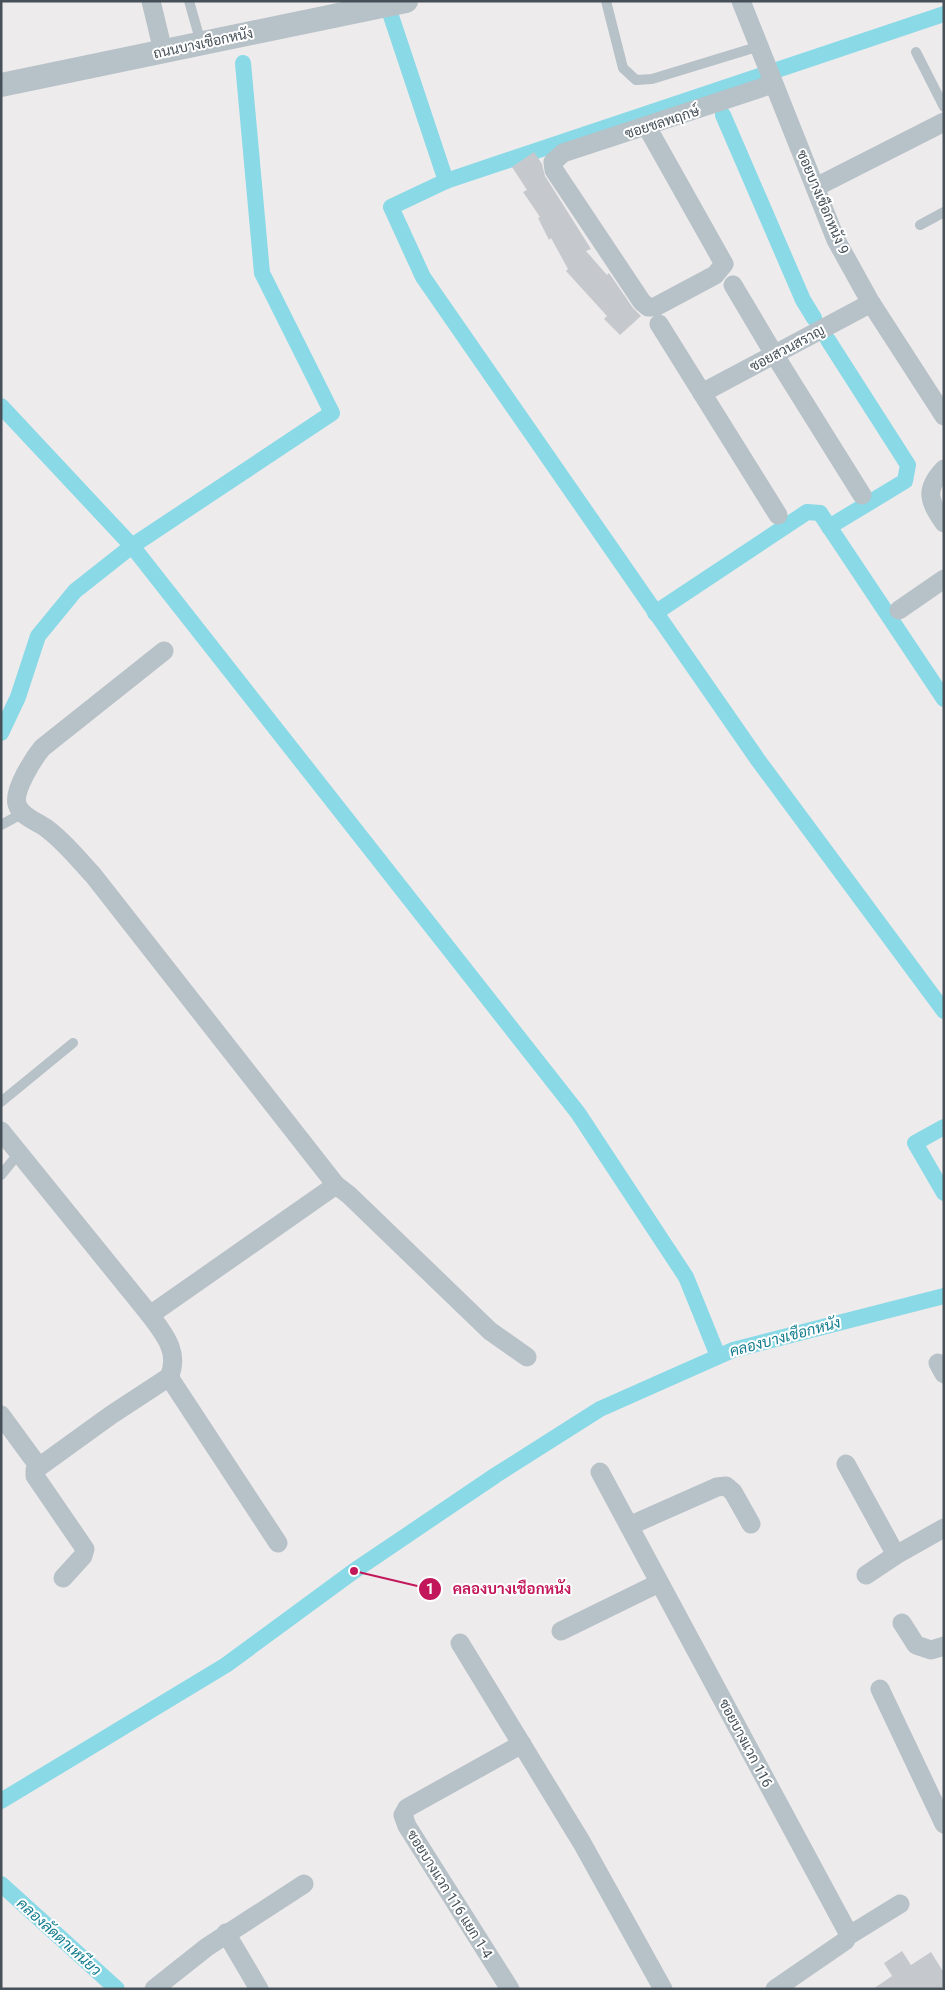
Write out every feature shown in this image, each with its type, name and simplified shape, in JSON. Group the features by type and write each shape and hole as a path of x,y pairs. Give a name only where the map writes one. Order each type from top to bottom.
{"street":[{"path":"151,1 163,51"},
{"name":"ถนนบางเชือกหนัง","path":"1,85 406,1"},
{"name":"ซอยบางเชือกหนัง 9","path":"741,1 836,240 871,303 944,416"},
{"name":"ซอยชลพฤกษ์","path":"647,127 724,264 715,275 655,307 648,307 642,302 578,209 554,170 553,162 563,153 647,127 766,67"},
{"path":"816,187 942,128"},
{"path":"733,285 862,495"},
{"name":"ซอยสวนสราญ","path":"702,392 871,303"},
{"path":"659,324 778,514"},
{"path":"944,469 934,480 929,493 933,508 944,524"},
{"path":"899,610 944,579"},
{"path":"164,651 42,748 33,759 17,796 17,804 23,813 60,840 93,875 336,1185 490,1330 527,1357"},
{"path":"1,1131 166,1336 174,1355 174,1367 169,1377 111,1415 35,1470 35,1476 85,1550 83,1556 63,1578"},
{"path":"150,1316 336,1185"},
{"path":"169,1377 278,1543"},
{"path":"1,1415 39,1467"},
{"path":"846,1464 896,1555"},
{"name":"ซอยบางแวก 116","path":"600,1472 848,1931 848,1936"},
{"path":"629,1526 716,1488 726,1486 732,1492 751,1524"},
{"path":"866,1575 896,1555 944,1528"},
{"path":"561,1631 659,1582"},
{"path":"902,1623 916,1645 931,1650 944,1647"},
{"path":"460,1643 582,1843 663,1989"},
{"path":"880,1689 944,1824"},
{"name":"ซอยบางแวก 116 แยก 1-4","path":"510,1989 407,1826 403,1815 407,1808 522,1744"},
{"path":"157,1986 226,1933 304,1884"},
{"path":"775,1989 845,1941 848,1936 900,1904"},
{"path":"226,1933 259,1989"}],"lane":[{"path":"189,1 201,43"},
{"path":"606,1 623,68 636,80 766,67"},
{"path":"916,52 944,107"},
{"path":"920,225 944,212"},
{"path":"1,826 23,813"},
{"path":"1,1102 74,1043"},
{"path":"1,1175 19,1154"}],"building":[{"path":"534,152 542,164 545,176 591,249 586,251 607,275 609,273 633,308 641,316 620,335 604,319 607,316 566,271 568,269 551,238 549,240 538,218 540,217 523,192 527,190 512,167"},
{"path":"902,1951 911,1965 931,1952 944,1973 944,1989 873,1989 892,1976 884,1963"}],"waterway":[{"path":"386,1 446,181 391,207 423,277 758,760 944,1011"},
{"path":"446,181 944,14"},
{"path":"1,733 18,697 38,636 75,591 132,546 332,413 262,273 243,63"},
{"path":"723,115 803,300 814,318"},
{"path":"828,340 908,465 905,481 829,527"},
{"path":"1,406 132,546 578,1113 686,1277 718,1356"},
{"path":"655,613 807,512 820,513 944,699"},
{"path":"944,1127 915,1143 944,1193"},
{"name":"คลองบางเชือกหนัง","path":"1,1801 226,1665 354,1571 496,1475 600,1409 733,1350 944,1296"},
{"name":"คลองลัดตาเหนียว","path":"1,1884 117,1989"}],"place":[{"name":"คลองบางเชือกหนัง","path":"354,1571"}]}
